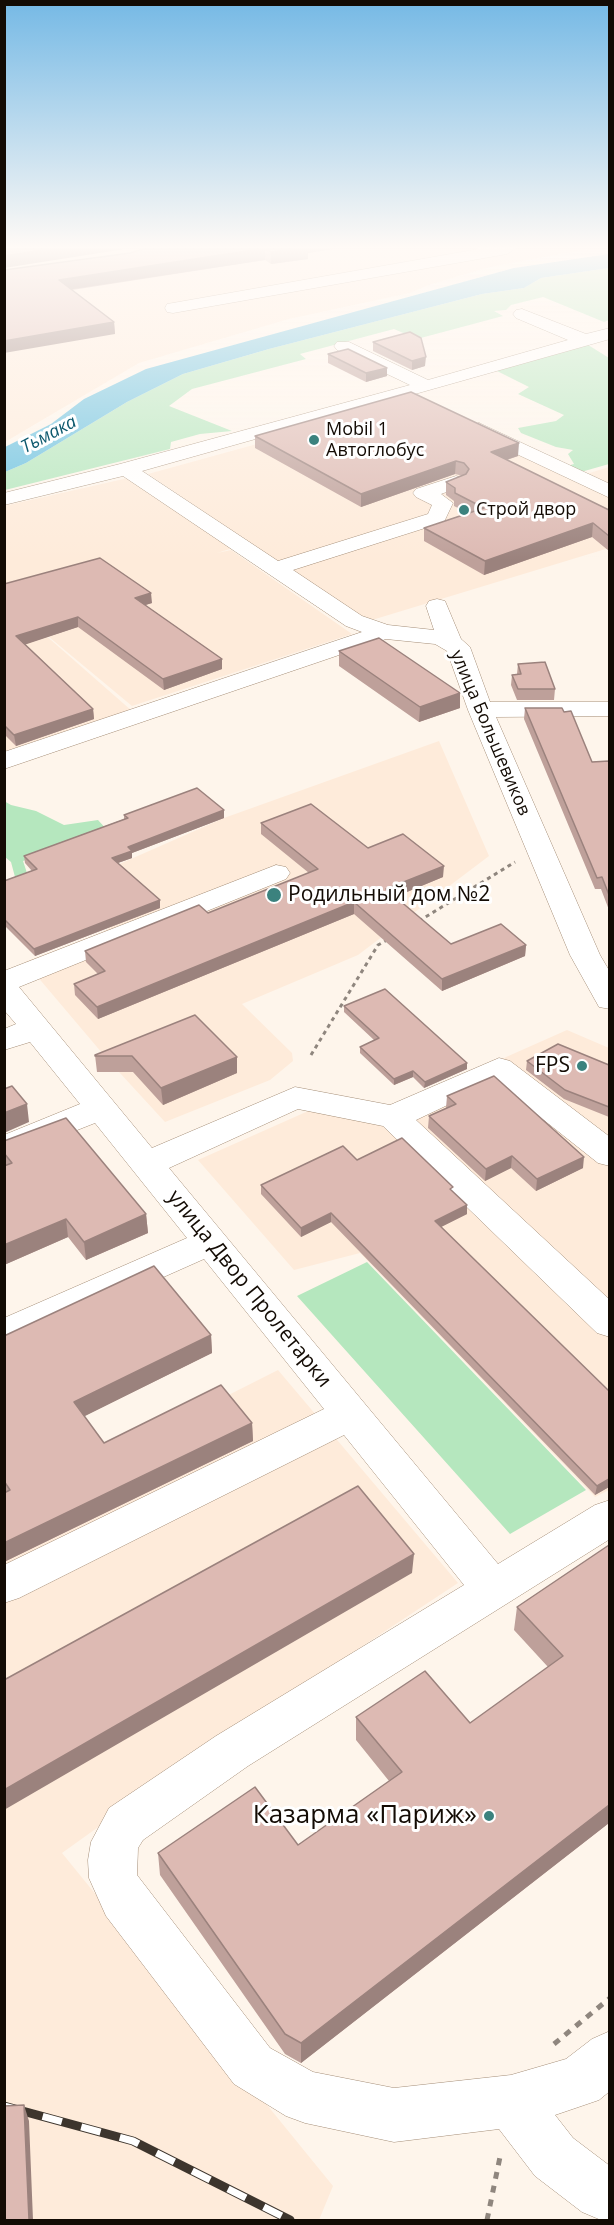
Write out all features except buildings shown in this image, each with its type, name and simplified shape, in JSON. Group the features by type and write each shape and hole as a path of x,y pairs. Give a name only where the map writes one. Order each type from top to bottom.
{"street":[{"path":"355,353 427,394"},
{"path":"4,499 126,469 405,392 427,394 547,353"},
{"path":"459,418 609,492"},
{"name":"улица Большевиков","path":"126,469 354,621 384,632 429,636 450,641 460,651 480,710 539,848 597,955 602,990 609,1000"},
{"path":"275,569 436,518 443,503 423,494 456,482"},
{"path":"437,606 450,641"},
{"path":"4,761 384,632"},
{"path":"480,710 609,709"},
{"path":"4,981 276,873"},
{"name":"улица Двор Пролетарки","path":"4,989 20,1034 101,1108 493,1589"},
{"path":"393,1117 499,1068 609,1155"},
{"path":"147,1164 295,1098 393,1117 609,1323"},
{"path":"4,1148 101,1108"},
{"path":"4,1334 210,1242"},
{"path":"4,1585 350,1414"},
{"path":"609,1517 232,1751 126,1824 115,1842 113,1878 123,1899 252,2066 305,2097 394,2115 511,2101 580,2081 609,2057"},
{"path":"511,2101 554,2157 601,2193 609,2195"}],"path":[{"path":"418,921 539,848"},
{"path":"311,1054 378,945 388,939"},
{"path":"488,2220 511,2101"}],"shaded area":[{"path":"5,353 174,353 139,363 5,442"},
{"path":"416,400 573,478 609,467 609,548 372,620 349,610 148,474"},
{"path":"128,478 233,548 217,553 231,550 352,634 132,706 19,612 132,711 5,751 4,506"},
{"name":"Родильный дом №2","path":"439,741 489,856 358,955 242,1004 292,1053 293,1061 270,1080 165,1122 108,1060 25,962 103,932 130,914 90,877 224,818"},
{"path":"567,1030 609,1048 609,1490 595,1497 360,1253 294,1270 198,1160 342,1096 389,1109"},
{"path":"278,1370 458,1583 217,1742 62,1853 333,2186 319,2220 5,2220 5,1508"}],"green space":[{"path":"256,353 304,353 300,354 306,359 192,389 169,406 232,431 200,434 171,442 170,449 5,490 5,472 26,463 127,402 183,374"},
{"path":"552,353 601,353 609,358 609,464 581,472 563,467 574,464 568,454 573,450 556,447 521,433 518,428 556,421 564,415 518,394 529,387 495,370"},
{"path":"4,801 36,811 64,825 98,820 109,832 23,861 27,873 15,877 11,862 5,857"},
{"path":"367,1262 586,1490 510,1534 297,1296"}],"water":[{"name":"Тьмака","path":"205,353 256,353 183,374 127,402 26,463 5,472 5,447 51,424 84,399 146,369"}],"railway":[{"path":"4,2106 133,2141 290,2220"}],"place":[{"name":"Mobil 1 Автоглобус","path":"314,440"},
{"name":"Строй двор","path":"464,510"},
{"name":"Родильный дом №2","path":"274,895"},
{"name":"FPS","path":"582,1066"},
{"name":"Казарма «Париж»","path":"489,1816"}]}
